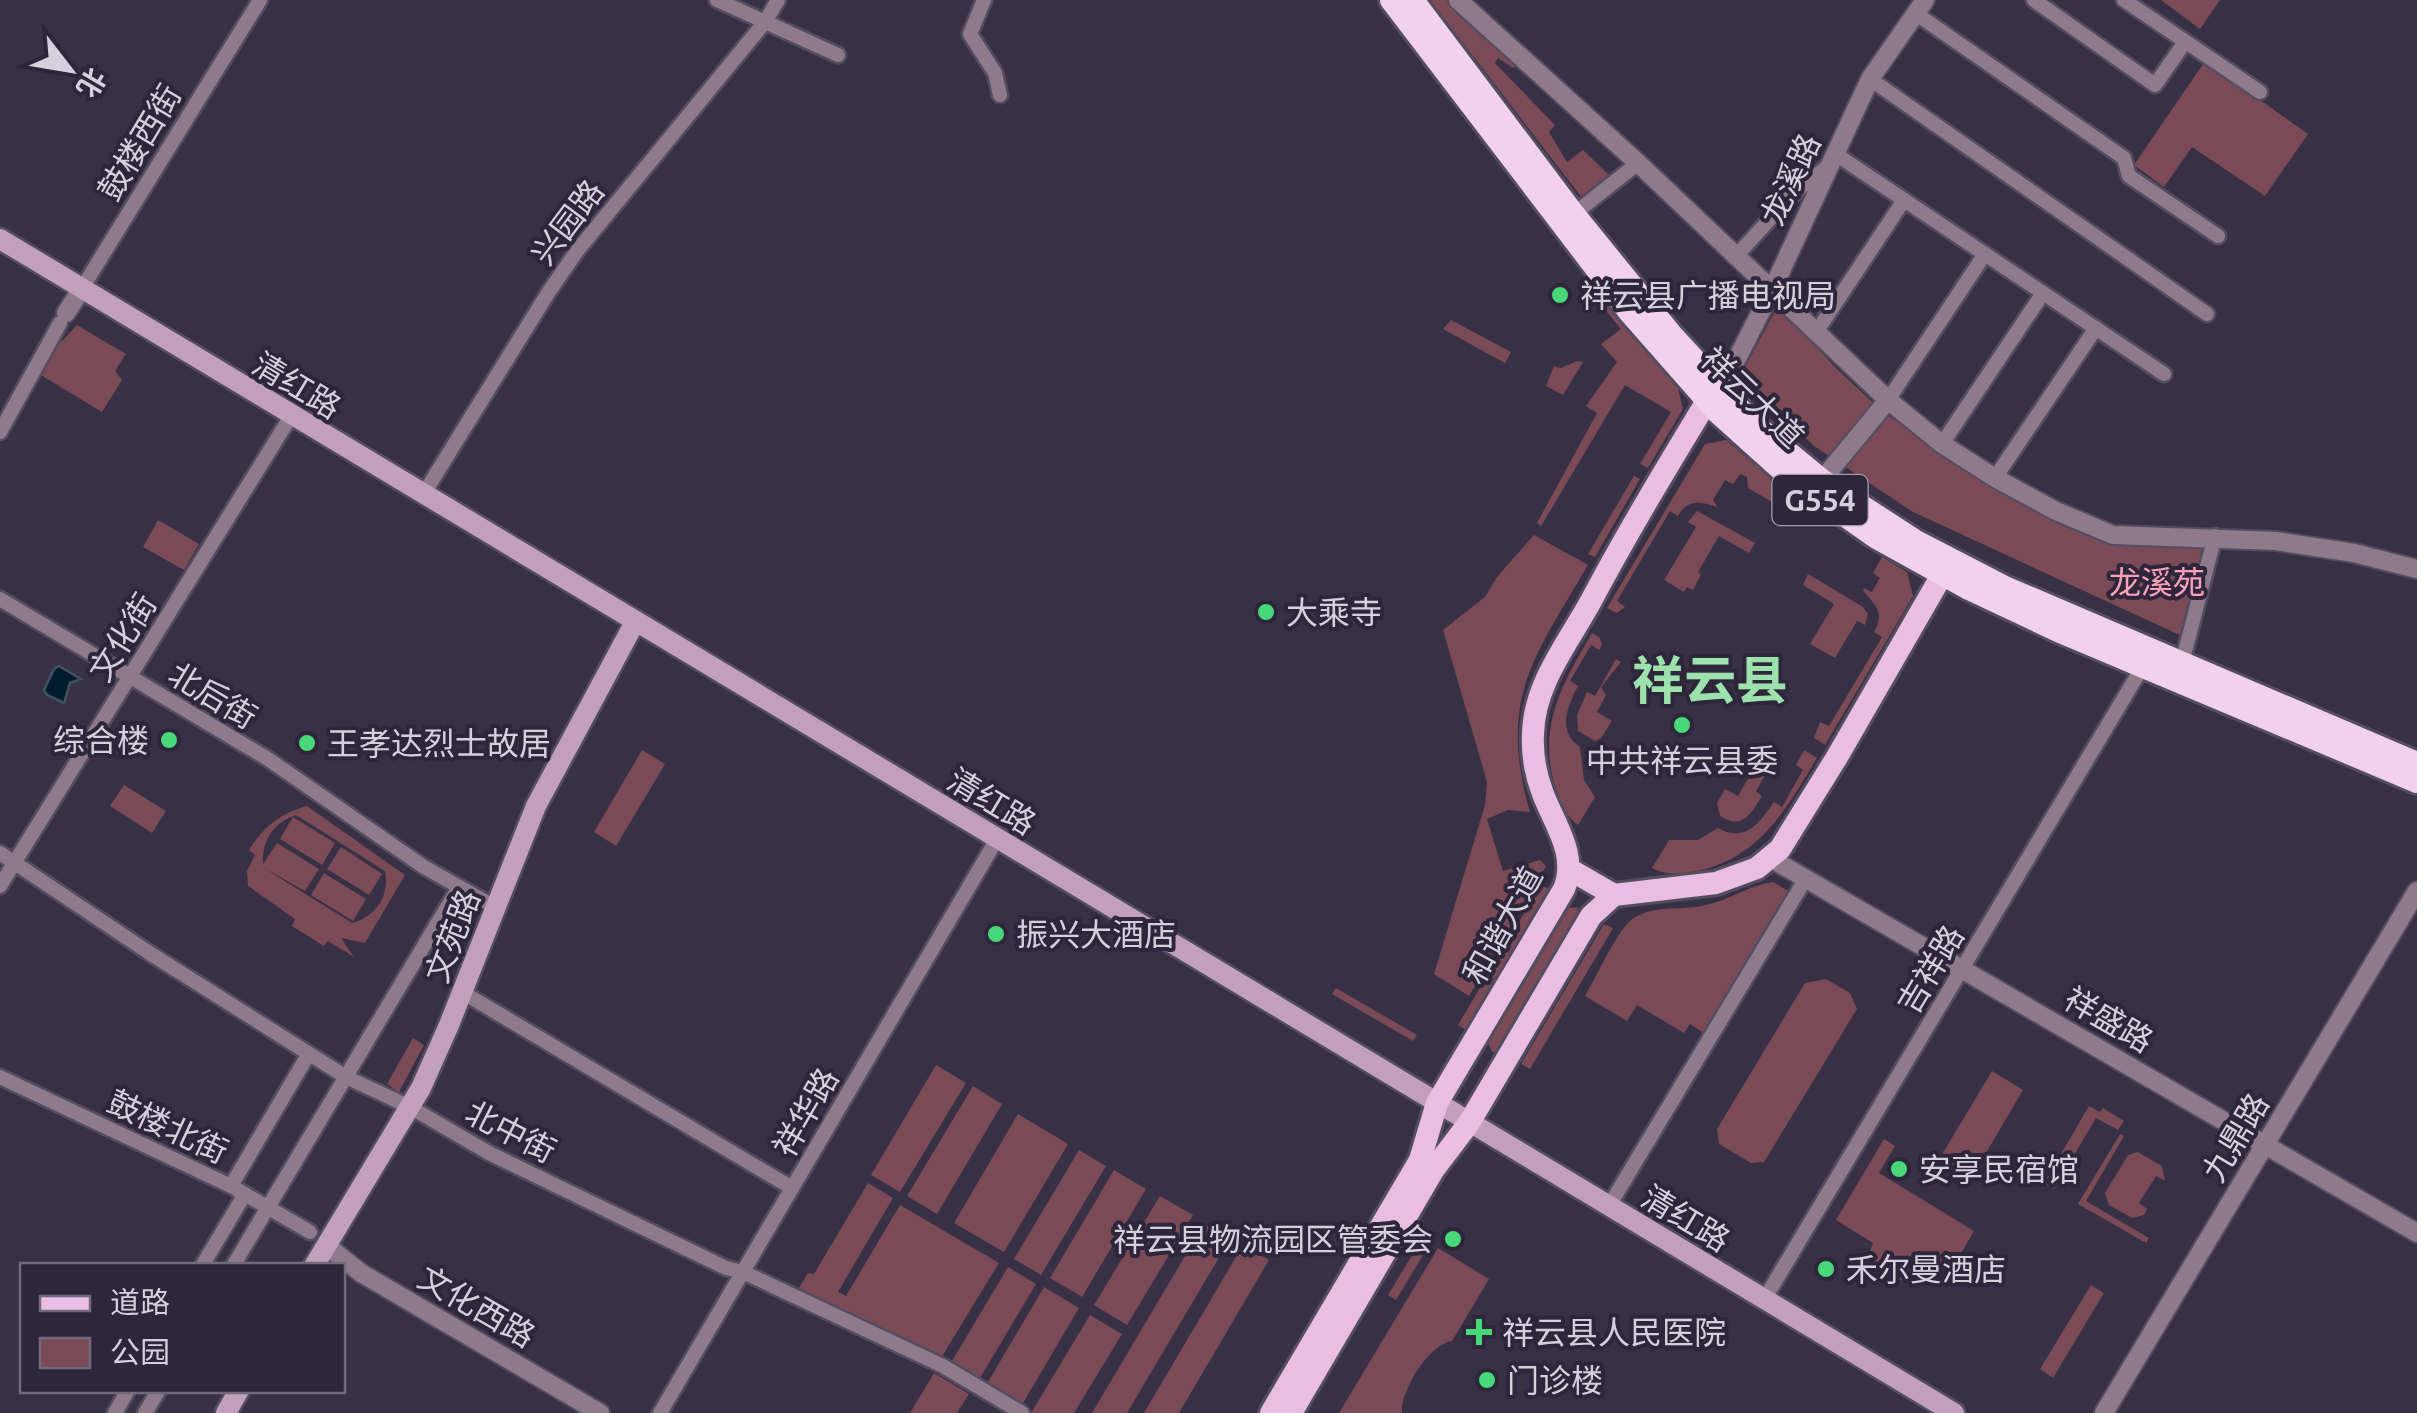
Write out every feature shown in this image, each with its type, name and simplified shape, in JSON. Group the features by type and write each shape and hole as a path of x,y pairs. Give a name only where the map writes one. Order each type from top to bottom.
{"highway":[{"name":"祥云大道","path":"1390,0 1584,256 1766,458 1814,496 1875,537 1998,604 2147,658 2182,664 2417,763"},
{"name":"祥云大道","path":"1413,0 1714,396 1822,480 1949,559 2147,658 2417,782"}],"main road":[{"name":"清红路","path":"0,239 1954,1413"},
{"name":"和谐大道","path":"1271,1413 1420,1160 1437,1103 1564,889 1569,869 1564,839 1538,780 1533,733 1539,697 1603,576 1714,396"},
{"path":"1569,869 1614,895 1704,886 1756,868 1770,858 1793,831 1942,576"},
{"name":"文苑路","path":"314,1263 318,1239 410,1108 462,992 536,806 635,622"},
{"path":"1291,1413 1434,1169 1470,1123 1592,916 1614,895"}],"street":[{"name":"鼓楼西街","path":"0,432 63,318 260,0"},
{"path":"717,0 838,54"},
{"name":"兴园路","path":"422,495 566,266 765,22 778,0"},
{"path":"984,0 970,34 995,73 1000,95"},
{"path":"1458,0 1737,255 1888,400 1942,444 1996,478 2105,533 2215,536 2316,546 2417,569"},
{"path":"2034,0 2156,85 2185,42"},
{"path":"2124,0 2260,92"},
{"path":"1920,7 2124,158 2129,176 2218,236"},
{"name":"龙溪路","path":"1714,396 1772,290 1870,80 1920,7"},
{"path":"1870,80 2207,314"},
{"path":"1737,255 1794,192 1831,160 1904,200 2164,374"},
{"path":"1574,214 1638,163"},
{"path":"1816,332 1904,200"},
{"path":"1822,480 1888,400 1985,254"},
{"path":"1942,444 2043,293"},
{"path":"1996,478 2096,328"},
{"name":"文化街","path":"0,886 292,416"},
{"path":"2182,664 2215,536"},
{"name":"北后街","path":"0,600 282,769 403,854 496,907"},
{"name":"吉祥路","path":"1764,1300 2147,658"},
{"name":"祥华路","path":"660,1413 996,839"},
{"name":"北中街","path":"0,853 346,1076 489,1153 726,1268 743,1272 943,1366 1022,1413"},
{"name":"祥盛路","path":"1770,858 2417,1232"},
{"path":"1609,1206 1806,878"},
{"path":"235,1263 459,887"},
{"name":"九鼎路","path":"2104,1413 2417,891"},
{"path":"462,992 792,1188"},
{"path":"203,1263 308,1055"},
{"name":"鼓楼北街","path":"0,1077 238,1190 318,1239"},
{"name":"文化西路","path":"318,1239 361,1273 600,1413"}],"green space":[{"path":"1430,0 1462,0 1522,58 1513,68 1498,58 1495,63 1555,125 1549,132 1567,162 1583,150 1610,176 1582,198"},
{"path":"2161,0 2220,0 2200,29"},
{"path":"2205,61 2308,134 2265,196 2192,147 2164,187 2134,165"},
{"path":"1608,286 1675,375 1683,409 1648,468 1640,464 1671,412 1625,385 1541,526 1537,523 1597,413 1586,406 1617,362 1601,344 1621,329 1594,296"},
{"name":"龙溪苑","path":"1776,309 1781,309 1883,412 1943,453 2109,541 2205,547 2184,637 1913,512 1814,446 1743,371"},
{"path":"1451,320 1511,352 1505,363 1443,329"},
{"path":"77,325 126,354 115,371 122,380 102,412 41,375 42,364 55,342 63,340"},
{"path":"1583,362 1563,395 1546,386 1554,366 1561,368"},
{"path":"1726,440 1799,501 1791,513 1748,488 1747,477 1740,474 1733,484 1725,480 1713,500 1718,507 1696,503 1686,506 1678,516 1670,511 1617,601 1625,607 1617,613 1607,608 1705,444"},
{"path":"1634,476 1640,479 1595,557 1588,554"},
{"path":"1697,511 1755,543 1749,553 1719,536 1698,572 1701,575 1693,590 1687,587 1684,592 1664,580 1696,527 1688,522"},
{"path":"158,520 199,544 184,570 143,547"},
{"path":"1534,535 1588,565 1551,627 1526,681 1518,739 1530,812 1508,810 1487,819 1503,871 1540,860 1546,866 1469,996 1434,974 1485,805 1487,782 1443,630 1485,597"},
{"path":"1882,557 1907,572 1913,596 1825,745 1814,738 1820,722 1829,726 1882,637 1874,632 1879,619 1877,609 1863,590 1872,592 1880,578 1873,573"},
{"path":"1808,574 1863,607 1868,614 1865,625 1857,621 1835,658 1810,644 1834,604 1803,585"},
{"path":"1592,633 1602,645 1599,650 1591,645 1570,681 1578,686 1566,719 1568,734 1580,747 1584,780 1595,797 1578,825 1567,813 1555,786 1549,744 1556,706"},
{"path":"1616,659 1621,662 1601,687 1606,695 1597,712 1612,721 1595,741 1578,731 1577,715 1587,692 1595,696"},
{"path":"1766,748 1777,755 1756,791 1762,796 1740,821 1720,816 1717,803 1725,789 1738,796"},
{"path":"642,750 665,764 616,846 594,832"},
{"path":"1804,750 1817,758 1781,814 1752,845 1714,866 1691,872 1666,873 1652,868 1669,840 1698,840 1718,828 1743,832 1757,824 1774,802 1782,807 1803,770 1796,765"},
{"path":"124,785 166,811 152,833 110,806"},
{"path":"307,806 405,875 365,943 341,938 354,957 328,941 324,946 292,926 295,919 248,886 247,871 255,855 249,850 260,834 289,813","holes":["296,815 385,871 385,889 379,904 352,923 264,868 305,891 319,869 277,843 263,864 263,855 275,828"]},
{"path":"293,817 335,843 322,865 280,839"},
{"path":"341,847 382,874 369,895 327,869"},
{"path":"324,873 366,899 353,921 311,895"},
{"path":"1773,882 1790,892 1705,1034 1690,1024 1684,1033 1637,1005 1627,1021 1585,996 1619,935 1638,916 1656,910 1706,905"},
{"path":"1541,885 1549,889 1466,1030 1458,1025"},
{"path":"1577,907 1580,916 1500,1051 1492,1052 1488,1043 1569,908"},
{"path":"1604,924 1613,928 1530,1069 1521,1064"},
{"path":"1826,979 1850,993 1857,1009 1764,1162 1751,1163 1719,1144 1717,1129 1805,983"},
{"path":"1336,988 1417,1035 1413,1041 1332,994"},
{"path":"413,1038 424,1045 399,1092 387,1084"},
{"path":"936,1065 966,1083 900,1192 871,1175"},
{"path":"1992,1071 2023,1090 1970,1180 1938,1161"},
{"path":"973,1086 1002,1104 937,1214 907,1196"},
{"path":"2089,1106 2100,1112 2103,1108 2124,1121 2118,1130 2096,1118 2054,1189 2044,1183"},
{"path":"1018,1114 1068,1144 1004,1252 954,1223"},
{"path":"2120,1134 2124,1136 2086,1201 2149,1238 2146,1243 2078,1204"},
{"path":"1884,1139 1895,1146 1879,1173 1974,1231 1956,1262 1904,1282 1867,1260 1873,1243 1836,1220"},
{"path":"1079,1150 1106,1166 1041,1275 1014,1259"},
{"path":"2138,1152 2162,1166 2165,1181 2156,1176 2139,1203 2147,1209 2144,1215 2132,1218 2109,1205 2105,1193 2128,1155"},
{"path":"1114,1170 1146,1189 1082,1297 1050,1278"},
{"path":"868,1183 893,1198 838,1292 846,1296 900,1205 999,1263 941,1358 795,1294 808,1273 814,1274"},
{"path":"1160,1196 1193,1215 1127,1325 1094,1305"},
{"path":"1204,1224 1230,1239 1127,1413 1092,1413"},
{"path":"1426,1232 1434,1237 1396,1300 1388,1295"},
{"path":"1243,1245 1269,1260 1179,1413 1144,1413"},
{"path":"1438,1248 1489,1279 1452,1341 1434,1350 1418,1370 1406,1393 1402,1413 1339,1413"},
{"path":"1008,1267 1036,1284 977,1383 949,1366"},
{"path":"2091,1285 2104,1293 2053,1378 2040,1369"},
{"path":"1044,1287 1079,1308 1020,1408 985,1387"},
{"path":"1090,1315 1122,1334 1074,1413 1031,1413"},
{"path":"934,1373 969,1394 957,1413 910,1413"}],"water":[{"path":"59,666 81,679 70,683 64,703 44,690"}],"place":[{"name":"祥云县广播电视局","path":"1560,295"},
{"name":"大乘寺","path":"1266,612"},
{"name":"中共祥云县委","path":"1682,725"},
{"name":"综合楼","path":"169,740"},
{"name":"王孝达烈士故居","path":"307,743"},
{"name":"振兴大酒店","path":"996,934"},
{"name":"安享民宿馆","path":"1899,1169"},
{"name":"祥云县物流园区管委会","path":"1453,1239"},
{"name":"禾尔曼酒店","path":"1826,1269"},
{"name":"祥云县人民医院","path":"1479,1332"},
{"name":"门诊楼","path":"1487,1380"}],"district":[{"name":"祥云县","path":"1710,680"}]}
